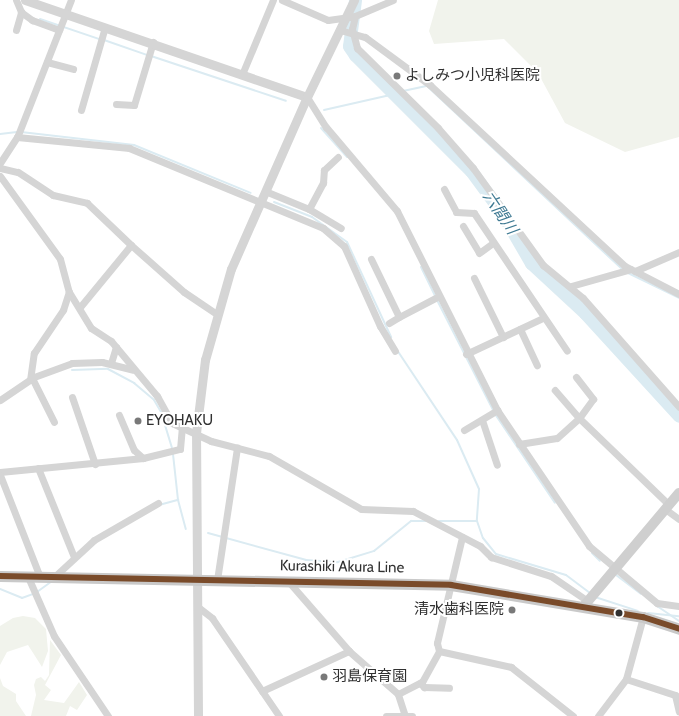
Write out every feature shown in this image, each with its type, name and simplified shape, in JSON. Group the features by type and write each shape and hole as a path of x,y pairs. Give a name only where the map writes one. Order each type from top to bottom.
{"main road":[{"path":"588,599 679,493"},
{"name":"Kurashiki Akura Line","path":"0,576 451,585 588,599 679,629"}],"street":[{"path":"16,0 21,12 16,30"},
{"path":"25,0 243,72 307,96 326,127 397,211 437,297 495,412 589,546 657,602 679,606"},
{"path":"71,0 19,134 0,162 53,195 87,203 130,245 184,292 217,314"},
{"path":"243,72 273,0"},
{"path":"282,0 315,16 328,20 351,17 393,0"},
{"path":"354,0 351,17 353,36 357,48 473,168 543,265 571,286 679,407"},
{"path":"21,12 60,28"},
{"path":"198,716 196,433 206,360 217,314 231,269 307,96 340,30 351,17"},
{"path":"81,110 105,27"},
{"path":"340,30 353,36 364,37 430,85 633,270 679,294"},
{"path":"116,104 134,105 152,42"},
{"path":"47,62 73,69"},
{"path":"19,134 129,148 260,202 308,220 344,246 380,326 395,351"},
{"path":"309,209 323,183 324,170 338,156"},
{"path":"0,176 60,259 69,292 92,328 116,347 133,370 157,396 172,423 238,448 269,456 296,469 361,509 413,511 480,546 491,557 551,576 588,599"},
{"path":"444,189 456,212 474,213 543,318 567,351"},
{"path":"265,191 309,209 341,228"},
{"path":"463,226 479,253 493,243"},
{"path":"80,308 130,245"},
{"path":"571,286 619,272 633,270 679,252"},
{"path":"371,259 399,317"},
{"path":"474,278 503,337"},
{"path":"54,422 31,379 34,353 63,310 69,292"},
{"path":"389,323 437,297"},
{"path":"466,354 543,318"},
{"path":"520,329 537,365"},
{"path":"111,363 116,347"},
{"path":"0,400 31,379 72,363 111,363 133,370"},
{"path":"518,444 557,438 579,418 593,399 576,377"},
{"path":"555,390 579,418 679,519"},
{"path":"72,397 95,464"},
{"path":"464,430 495,412"},
{"path":"119,415 134,450 143,458"},
{"path":"482,420 497,465"},
{"path":"40,577 0,474 38,468 95,464 143,458 180,449 182,428"},
{"path":"217,580 238,448"},
{"path":"38,468 74,557"},
{"path":"54,577 94,540 158,503"},
{"path":"398,694 420,683 429,673 439,651 437,643 462,536"},
{"path":"28,577 54,636 108,716"},
{"path":"287,581 349,650 398,694 407,715 386,716"},
{"path":"198,607 212,618 279,716"},
{"path":"598,716 626,679 643,618"},
{"path":"262,691 349,650"},
{"path":"439,651 511,667 573,716"},
{"path":"626,679 674,695 679,712"},
{"path":"420,683 424,687 449,688"}],"shaded area":[{"path":"438,0 679,0 679,137 625,152 565,123 538,73 504,39 434,44 429,31"},
{"path":"23,616 35,618 46,629 48,651 42,667 28,645 7,652 0,665 0,626 13,618"},
{"path":"50,640 61,655 45,685 51,690 44,700 64,703 79,682 87,695 77,710 70,706 66,716 31,716 36,695 34,685 36,679 41,677 45,681 49,675"},
{"path":"0,678 3,686 16,694 16,701 26,716 0,716"}],"waterway":[{"name":"六間川","path":"355,0 349,46 355,55 471,171 502,213 531,263 585,313 679,416"},
{"path":"40,19 99,39"},
{"path":"104,40 147,55"},
{"path":"151,56 286,101"},
{"path":"403,91 427,86 623,270"},
{"path":"324,110 399,93"},
{"path":"321,128 347,157"},
{"path":"0,134 17,132"},
{"path":"21,132 134,145 251,193"},
{"path":"274,202 312,217 347,242 391,337"},
{"path":"421,267 435,296"},
{"path":"626,272 679,298"},
{"path":"437,300 493,410"},
{"path":"397,350 457,440 479,489 477,521 483,538 496,554 566,575 590,593"},
{"path":"72,370 108,369 134,383 154,400 161,412 172,447"},
{"path":"495,414 555,503"},
{"path":"159,505 178,500 173,454"},
{"path":"178,500 186,529"},
{"path":"208,533 306,560 338,562 374,551 411,521 426,521"},
{"path":"439,521 477,521"},
{"path":"592,553 600,561"},
{"path":"616,575 641,594"},
{"path":"37,592 51,582"},
{"path":"0,589 22,598 33,594"},
{"path":"595,597 638,611"},
{"path":"657,606 679,621"},
{"path":"648,613 679,616"}],"transit line":[{"path":"0,576 451,585 643,617 679,629"}],"place":[{"name":"よしみつ小児科医院","path":"397,76"},
{"name":"EYOHAKU","path":"138,421"},
{"name":"清水歯科医院","path":"512,610"},
{"name":"羽島保育園","path":"324,677"}]}
